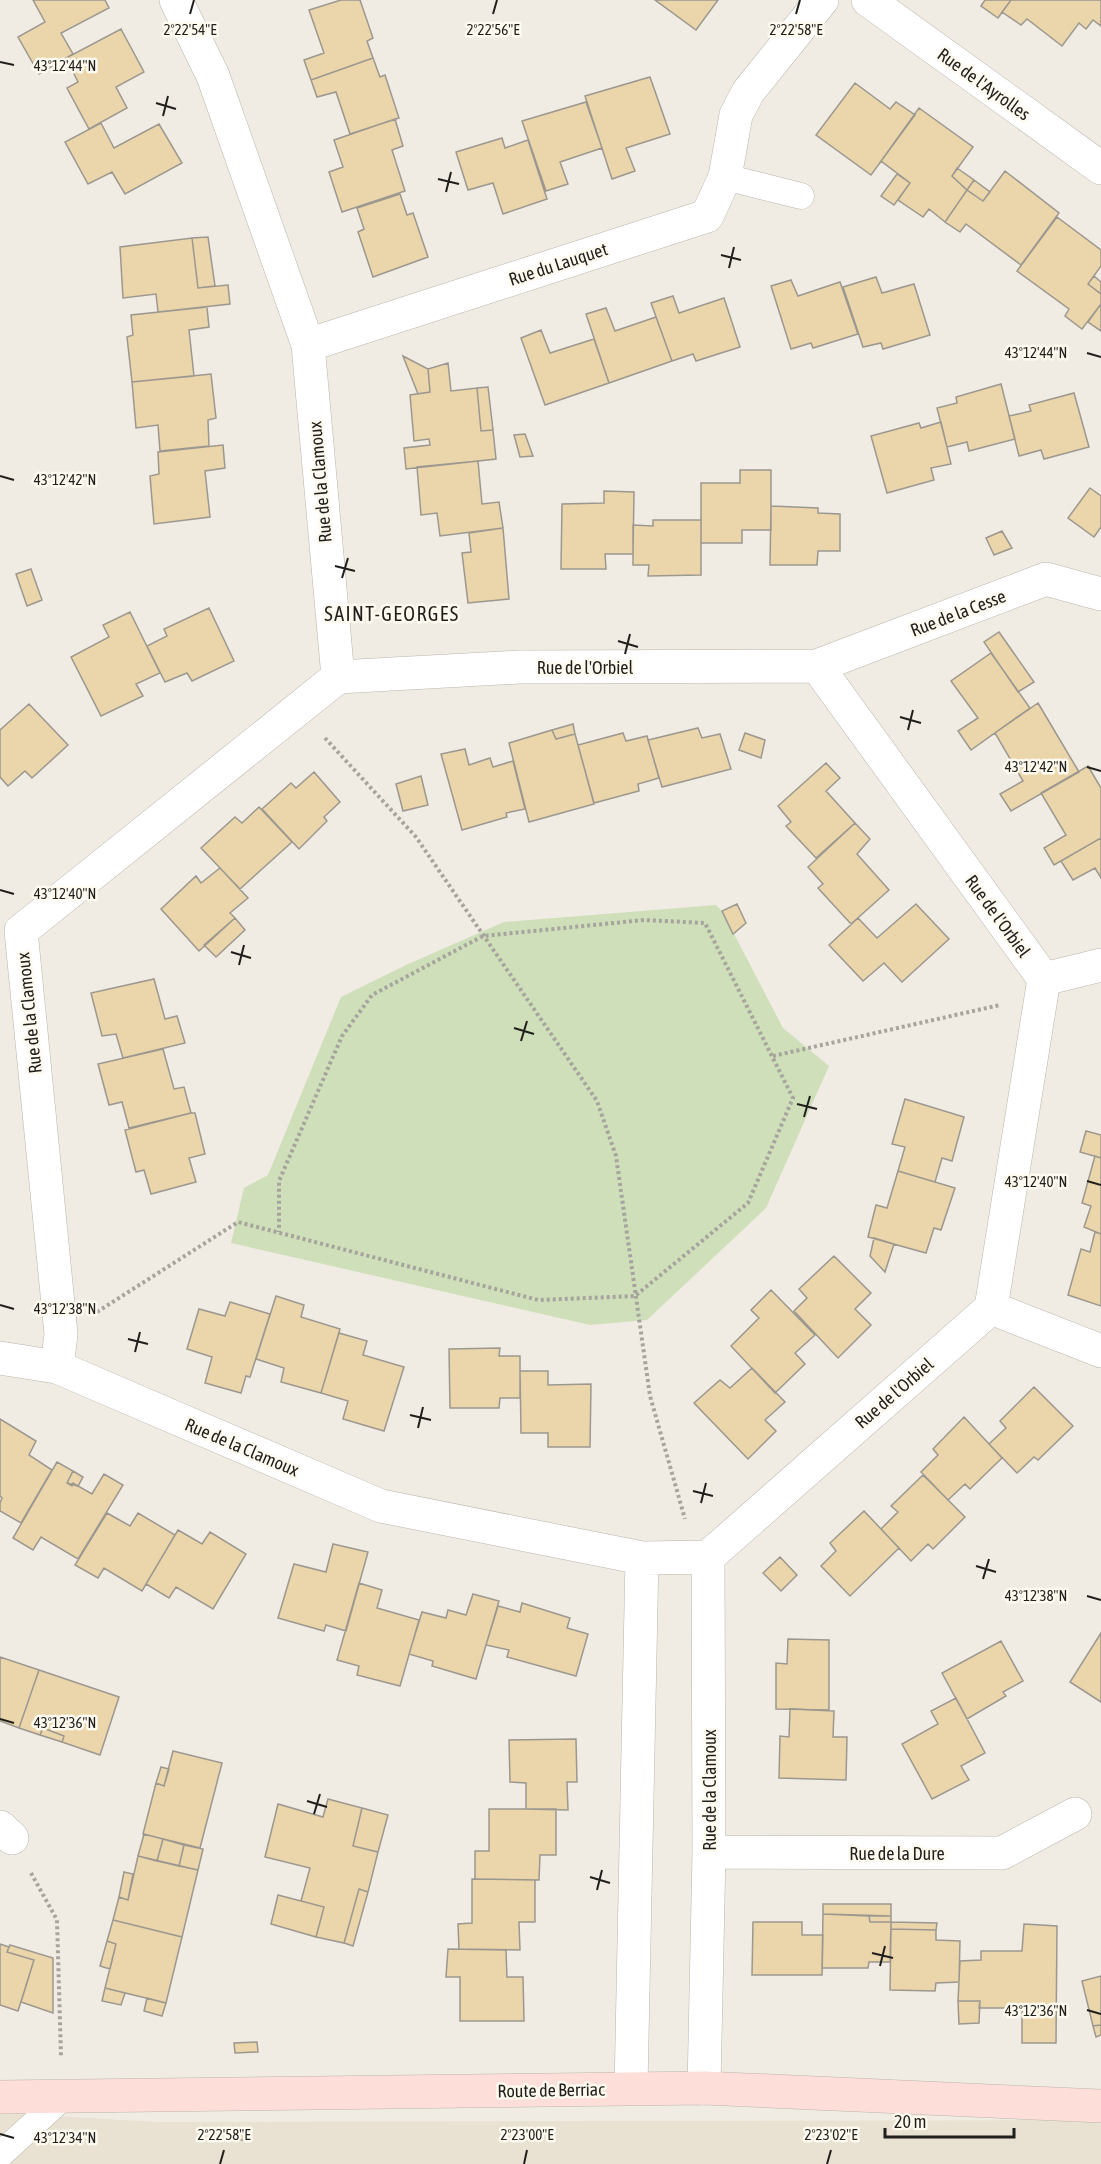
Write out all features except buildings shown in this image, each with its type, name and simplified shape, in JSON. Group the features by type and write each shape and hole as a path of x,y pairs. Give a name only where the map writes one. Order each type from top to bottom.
{"main road":[{"name":"Route de Berriac","path":"0,2097 704,2088 1101,2106"}],"street":[{"name":"Rue de la Clamoux","path":"176,0 213,76 308,345 338,676 11,940 61,1334 57,1367 381,1506 642,1558 702,1557 709,1852 704,2088"},
{"name":"Rue du Lauquet","path":"308,345 706,216 725,177 736,115 748,92 822,0"},
{"name":"Rue de l'Ayrolles","path":"868,0 1101,168"},
{"name":"Rue de la Cesse","path":"817,666 1046,579 1101,594"},
{"name":"Rue de l'Orbiel","path":"338,676 520,667 817,666 1043,987"},
{"path":"1101,966 1043,987 991,1308 1101,1351"},
{"name":"Rue de l'Orbiel","path":"702,1557 991,1308"},
{"path":"0,1358 57,1367"},
{"path":"631,2088 642,1558"},
{"name":"Rue de la Dure","path":"709,1852 1002,1853 1075,1814"}],"lane":[{"path":"725,177 801,196"},
{"path":"0,2155 62,2097"}],"path":[{"path":"298,708 416,837 597,1101 616,1156 650,1396 702,1557"},
{"path":"61,1334 238,1222 538,1300 636,1296 747,1203 793,1098 705,923 644,920 483,936 372,995 342,1036 279,1181 279,1232"},
{"path":"773,1056 1043,987"},
{"path":"6,1832 57,1920 62,2097"}],"shaded area":[{"path":"0,2113 158,2122 1101,2120 1101,2164 0,2164"}],"green space":[{"path":"716,905 722,911 783,1028 829,1066 766,1208 647,1320 590,1325 231,1243 244,1188 268,1175 341,997 406,965 504,922"}],"district":[{"name":"SAINT-GEORGES","path":"392,613"}]}
